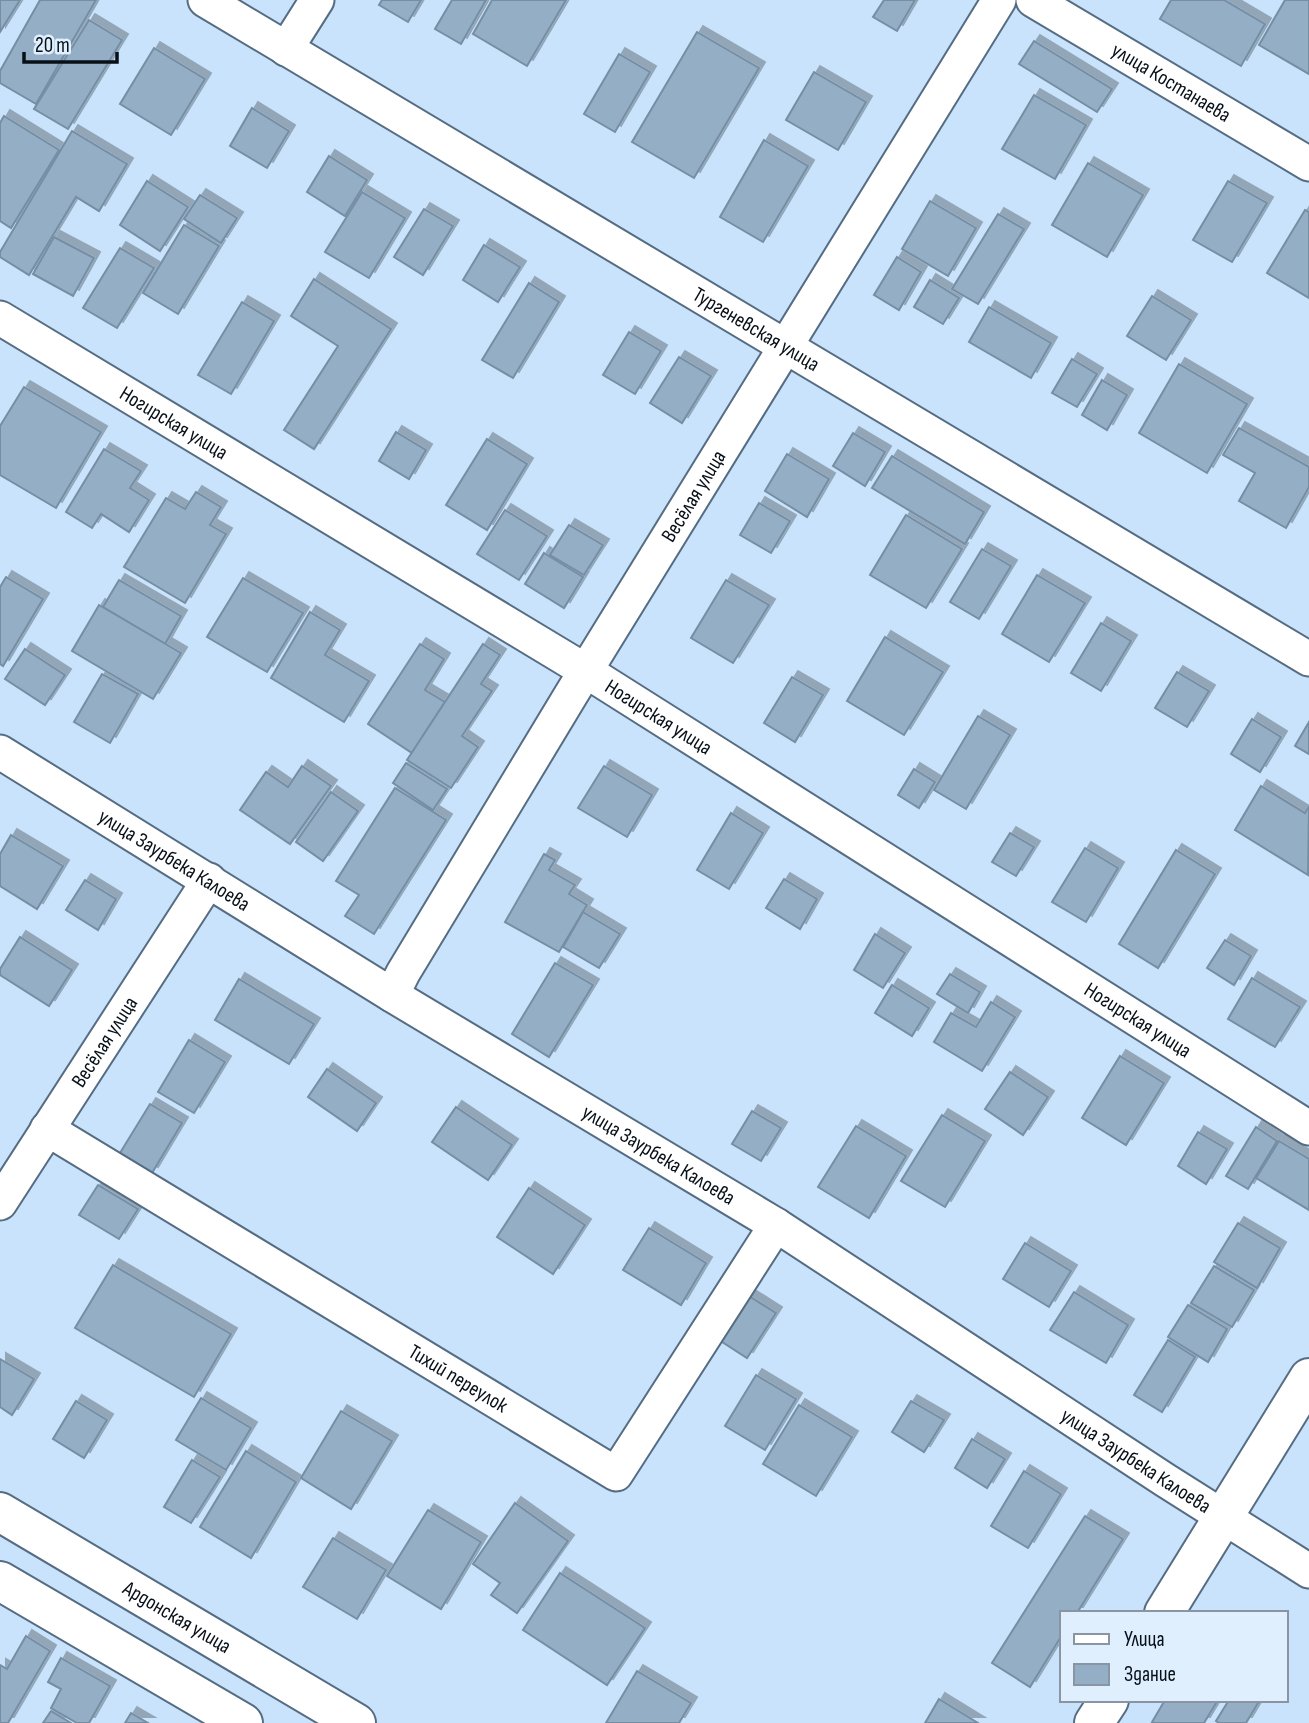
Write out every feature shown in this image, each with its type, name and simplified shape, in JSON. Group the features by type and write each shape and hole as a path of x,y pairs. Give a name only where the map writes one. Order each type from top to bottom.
{"main road":[{"path":"1165,1611 1309,1378"},
{"name":"Ардонская улица","path":"0,1511 356,1723"},
{"path":"0,1581 243,1723"},
{"path":"1094,1723 1108,1702"}],"street":[{"name":"Тургеневская улица","path":"205,0 1309,659"},
{"path":"286,49 317,0"},
{"name":"Весёлая улица","path":"392,995 586,671 999,0"},
{"name":"улица Костанаева","path":"1033,0 1309,164"},
{"name":"Ногирская улица","path":"0,318 586,671 1309,1128"},
{"name":"улица Заурбека Калоева","path":"0,752 392,995 776,1225 1309,1571"},
{"name":"Весёлая улица","path":"0,1203 209,880"},
{"name":"Тихий переулок","path":"47,1129 616,1474 776,1225"}],"building":[{"path":"0,0 20,0 0,32"},
{"path":"40,0 96,0 36,104 0,83 0,71"},
{"path":"382,0 421,0 408,22 379,5"},
{"path":"452,0 486,0 461,44 435,29"},
{"path":"492,0 566,0 527,66 473,34"},
{"path":"884,0 915,0 897,31 873,17"},
{"path":"1171,0 1224,0 1265,24 1241,66 1160,19"},
{"path":"1285,0 1309,0 1309,74 1259,45"},
{"path":"89,20 122,40 68,129 34,109"},
{"path":"697,32 759,68 694,178 632,142"},
{"path":"1034,41 1112,89 1097,112 1019,64"},
{"path":"154,48 205,79 171,135 120,104"},
{"path":"619,54 650,72 615,132 584,114"},
{"path":"814,72 866,102 838,150 786,120"},
{"path":"1034,95 1086,125 1055,179 1002,149"},
{"path":"252,108 289,131 267,168 230,146"},
{"path":"4,116 59,150 11,228 0,221 0,123"},
{"path":"72,131 127,164 99,211 76,197 29,275 0,257 0,252"},
{"path":"764,140 808,166 763,242 720,217"},
{"path":"329,156 367,180 345,216 307,192"},
{"path":"1088,163 1143,195 1107,257 1052,225"},
{"path":"147,181 188,207 160,251 120,225"},
{"path":"1228,181 1267,203 1232,262 1193,240"},
{"path":"362,192 405,218 369,278 325,252"},
{"path":"200,195 237,218 221,243 184,219"},
{"path":"930,201 976,228 948,276 902,249"},
{"path":"424,209 453,226 423,275 394,257"},
{"path":"1305,210 1309,212 1309,298 1267,273"},
{"path":"998,214 1024,229 978,304 952,289"},
{"path":"184,225 219,246 178,314 143,293"},
{"path":"54,237 94,258 73,296 33,274"},
{"path":"484,245 520,267 498,302 463,280"},
{"path":"120,248 154,268 117,328 83,308"},
{"path":"897,257 921,272 899,310 874,295"},
{"path":"314,279 391,329 314,449 284,430 338,346 291,316"},
{"path":"930,280 959,298 943,324 914,307"},
{"path":"529,283 559,302 513,378 482,360"},
{"path":"1152,296 1191,320 1166,360 1127,336"},
{"path":"242,302 274,321 231,394 198,375"},
{"path":"989,307 1051,343 1031,378 969,342"},
{"path":"629,332 661,351 635,394 603,375"},
{"path":"679,357 711,376 682,423 650,403"},
{"path":"1072,359 1097,374 1077,407 1052,393"},
{"path":"1179,364 1247,404 1207,473 1139,433"},
{"path":"1102,380 1127,395 1107,430 1082,415"},
{"path":"24,387 101,432 56,508 0,475 0,426"},
{"path":"1239,428 1309,467 1309,487 1286,528 1239,501 1255,473 1223,455"},
{"path":"396,432 426,450 409,479 379,461"},
{"path":"853,433 885,452 865,486 833,466"},
{"path":"487,439 527,464 487,530 446,505"},
{"path":"104,449 141,471 130,488 149,500 129,532 101,514 92,528 66,512"},
{"path":"787,454 829,479 807,517 765,491"},
{"path":"892,456 984,512 965,544 872,488"},
{"path":"196,492 221,507 210,525 226,534 185,603 124,567 166,498 185,509"},
{"path":"759,503 790,521 771,553 740,535"},
{"path":"505,510 547,536 519,580 477,554"},
{"path":"906,515 962,549 926,608 870,575"},
{"path":"569,525 603,545 584,575 550,555"},
{"path":"982,549 1011,566 979,619 950,602"},
{"path":"544,553 583,577 564,608 525,584"},
{"path":"1037,575 1085,603 1049,662 1002,634"},
{"path":"6,577 43,599 3,666 0,664 0,587"},
{"path":"243,578 303,613 267,672 207,637"},
{"path":"119,580 181,616 165,644 103,607"},
{"path":"726,580 769,605 733,663 691,638"},
{"path":"99,605 181,653 153,699 72,651"},
{"path":"310,612 340,630 325,655 369,681 344,722 271,678"},
{"path":"1101,623 1131,641 1101,691 1071,673"},
{"path":"885,637 943,672 904,735 847,701"},
{"path":"420,644 444,659 425,690 445,702 412,753 368,724"},
{"path":"483,644 500,655 481,684 492,691 462,736 478,747 451,788 407,760"},
{"path":"25,649 65,675 45,705 5,679"},
{"path":"1177,672 1209,691 1187,727 1155,708"},
{"path":"102,674 138,694 110,743 74,722"},
{"path":"792,677 823,695 795,742 764,723"},
{"path":"978,716 1010,735 966,809 934,790"},
{"path":"1252,719 1281,737 1260,772 1231,754"},
{"path":"1309,722 1309,754 1295,746"},
{"path":"406,763 447,789 433,810 393,783"},
{"path":"302,766 331,786 290,844 240,810 266,772 288,787"},
{"path":"604,766 652,795 627,837 578,808"},
{"path":"914,769 935,782 919,808 898,795"},
{"path":"1261,786 1305,813 1309,806 1308,875 1235,830"},
{"path":"395,788 446,820 374,934 345,916 359,895 336,881"},
{"path":"331,792 358,811 323,861 296,842"},
{"path":"731,813 763,833 729,889 697,870"},
{"path":"1010,833 1034,847 1016,876 992,862"},
{"path":"11,835 63,866 37,909 0,886 0,854"},
{"path":"1085,848 1118,868 1086,922 1052,902"},
{"path":"1176,850 1215,874 1158,968 1119,944"},
{"path":"544,854 555,860 549,870 575,885 569,894 587,905 559,952 505,922"},
{"path":"784,879 817,899 800,929 766,908"},
{"path":"85,880 116,899 98,930 66,910"},
{"path":"583,912 620,934 599,968 563,947"},
{"path":"875,934 905,953 883,988 854,970"},
{"path":"20,937 72,970 49,1006 0,975 0,969"},
{"path":"1225,940 1251,956 1234,985 1207,968"},
{"path":"555,963 593,985 549,1057 512,1034"},
{"path":"950,974 980,992 968,1013 937,994"},
{"path":"1252,978 1300,1007 1275,1047 1228,1019"},
{"path":"239,979 314,1024 289,1064 215,1020"},
{"path":"892,985 929,1008 912,1036 875,1013"},
{"path":"991,1002 1015,1017 982,1071 934,1042 951,1013 976,1027"},
{"path":"189,1040 225,1062 194,1113 158,1092"},
{"path":"1120,1056 1164,1083 1126,1145 1082,1118"},
{"path":"327,1069 376,1103 357,1131 308,1097"},
{"path":"1010,1072 1048,1097 1023,1135 985,1109"},
{"path":"150,1104 182,1123 152,1173 120,1153"},
{"path":"456,1107 512,1145 488,1180 432,1142"},
{"path":"752,1111 781,1128 761,1161 732,1144"},
{"path":"942,1115 985,1141 945,1207 901,1181"},
{"path":"856,1126 906,1156 869,1218 818,1187"},
{"path":"1256,1127 1277,1141 1248,1189 1226,1176"},
{"path":"1198,1132 1227,1149 1206,1184 1178,1166"},
{"path":"1279,1141 1309,1159 1309,1210 1256,1178"},
{"path":"98,1185 138,1209 119,1239 79,1215"},
{"path":"529,1188 585,1225 553,1274 497,1237"},
{"path":"1238,1223 1280,1248 1257,1288 1214,1262"},
{"path":"649,1228 706,1263 681,1305 623,1270"},
{"path":"1025,1243 1071,1271 1049,1307 1003,1279"},
{"path":"113,1265 231,1334 194,1397 75,1328"},
{"path":"1214,1266 1254,1290 1232,1327 1191,1303"},
{"path":"1074,1292 1128,1325 1106,1363 1050,1330"},
{"path":"749,1296 776,1313 747,1358 719,1340"},
{"path":"1188,1305 1227,1329 1208,1362 1168,1337"},
{"path":"1168,1340 1195,1357 1162,1412 1134,1395"},
{"path":"0,1359 34,1379 12,1415 0,1407"},
{"path":"756,1375 796,1399 765,1450 725,1426"},
{"path":"201,1398 251,1428 226,1470 176,1440"},
{"path":"76,1401 107,1420 84,1458 53,1439"},
{"path":"911,1401 944,1420 924,1452 892,1432"},
{"path":"799,1405 852,1437 816,1496 763,1464"},
{"path":"341,1411 392,1441 351,1509 301,1478"},
{"path":"972,1439 1005,1459 987,1488 955,1468"},
{"path":"246,1451 296,1482 251,1558 200,1527"},
{"path":"192,1460 220,1477 191,1523 164,1507"},
{"path":"1024,1471 1061,1494 1028,1548 991,1526"},
{"path":"515,1503 568,1541 517,1613 491,1595 500,1583 473,1564"},
{"path":"428,1510 481,1542 441,1609 387,1576"},
{"path":"1085,1516 1123,1539 1078,1611 1060,1611 1060,1638 1030,1687 992,1663"},
{"path":"333,1538 386,1570 357,1619 303,1587"},
{"path":"560,1573 645,1628 607,1685 523,1630"},
{"path":"26,1636 50,1651 8,1723 0,1723 0,1665 7,1669"},
{"path":"61,1658 110,1686 89,1723 77,1723 51,1708 61,1689 48,1682"},
{"path":"637,1671 691,1703 679,1723 606,1723"},
{"path":"939,1699 978,1723 925,1723"},
{"path":"1164,1702 1217,1702 1204,1723 1152,1722"},
{"path":"1228,1702 1258,1703 1246,1723 1216,1721"},
{"path":"51,1711 71,1723 43,1723"},
{"path":"131,1713 148,1723 125,1723"}]}
